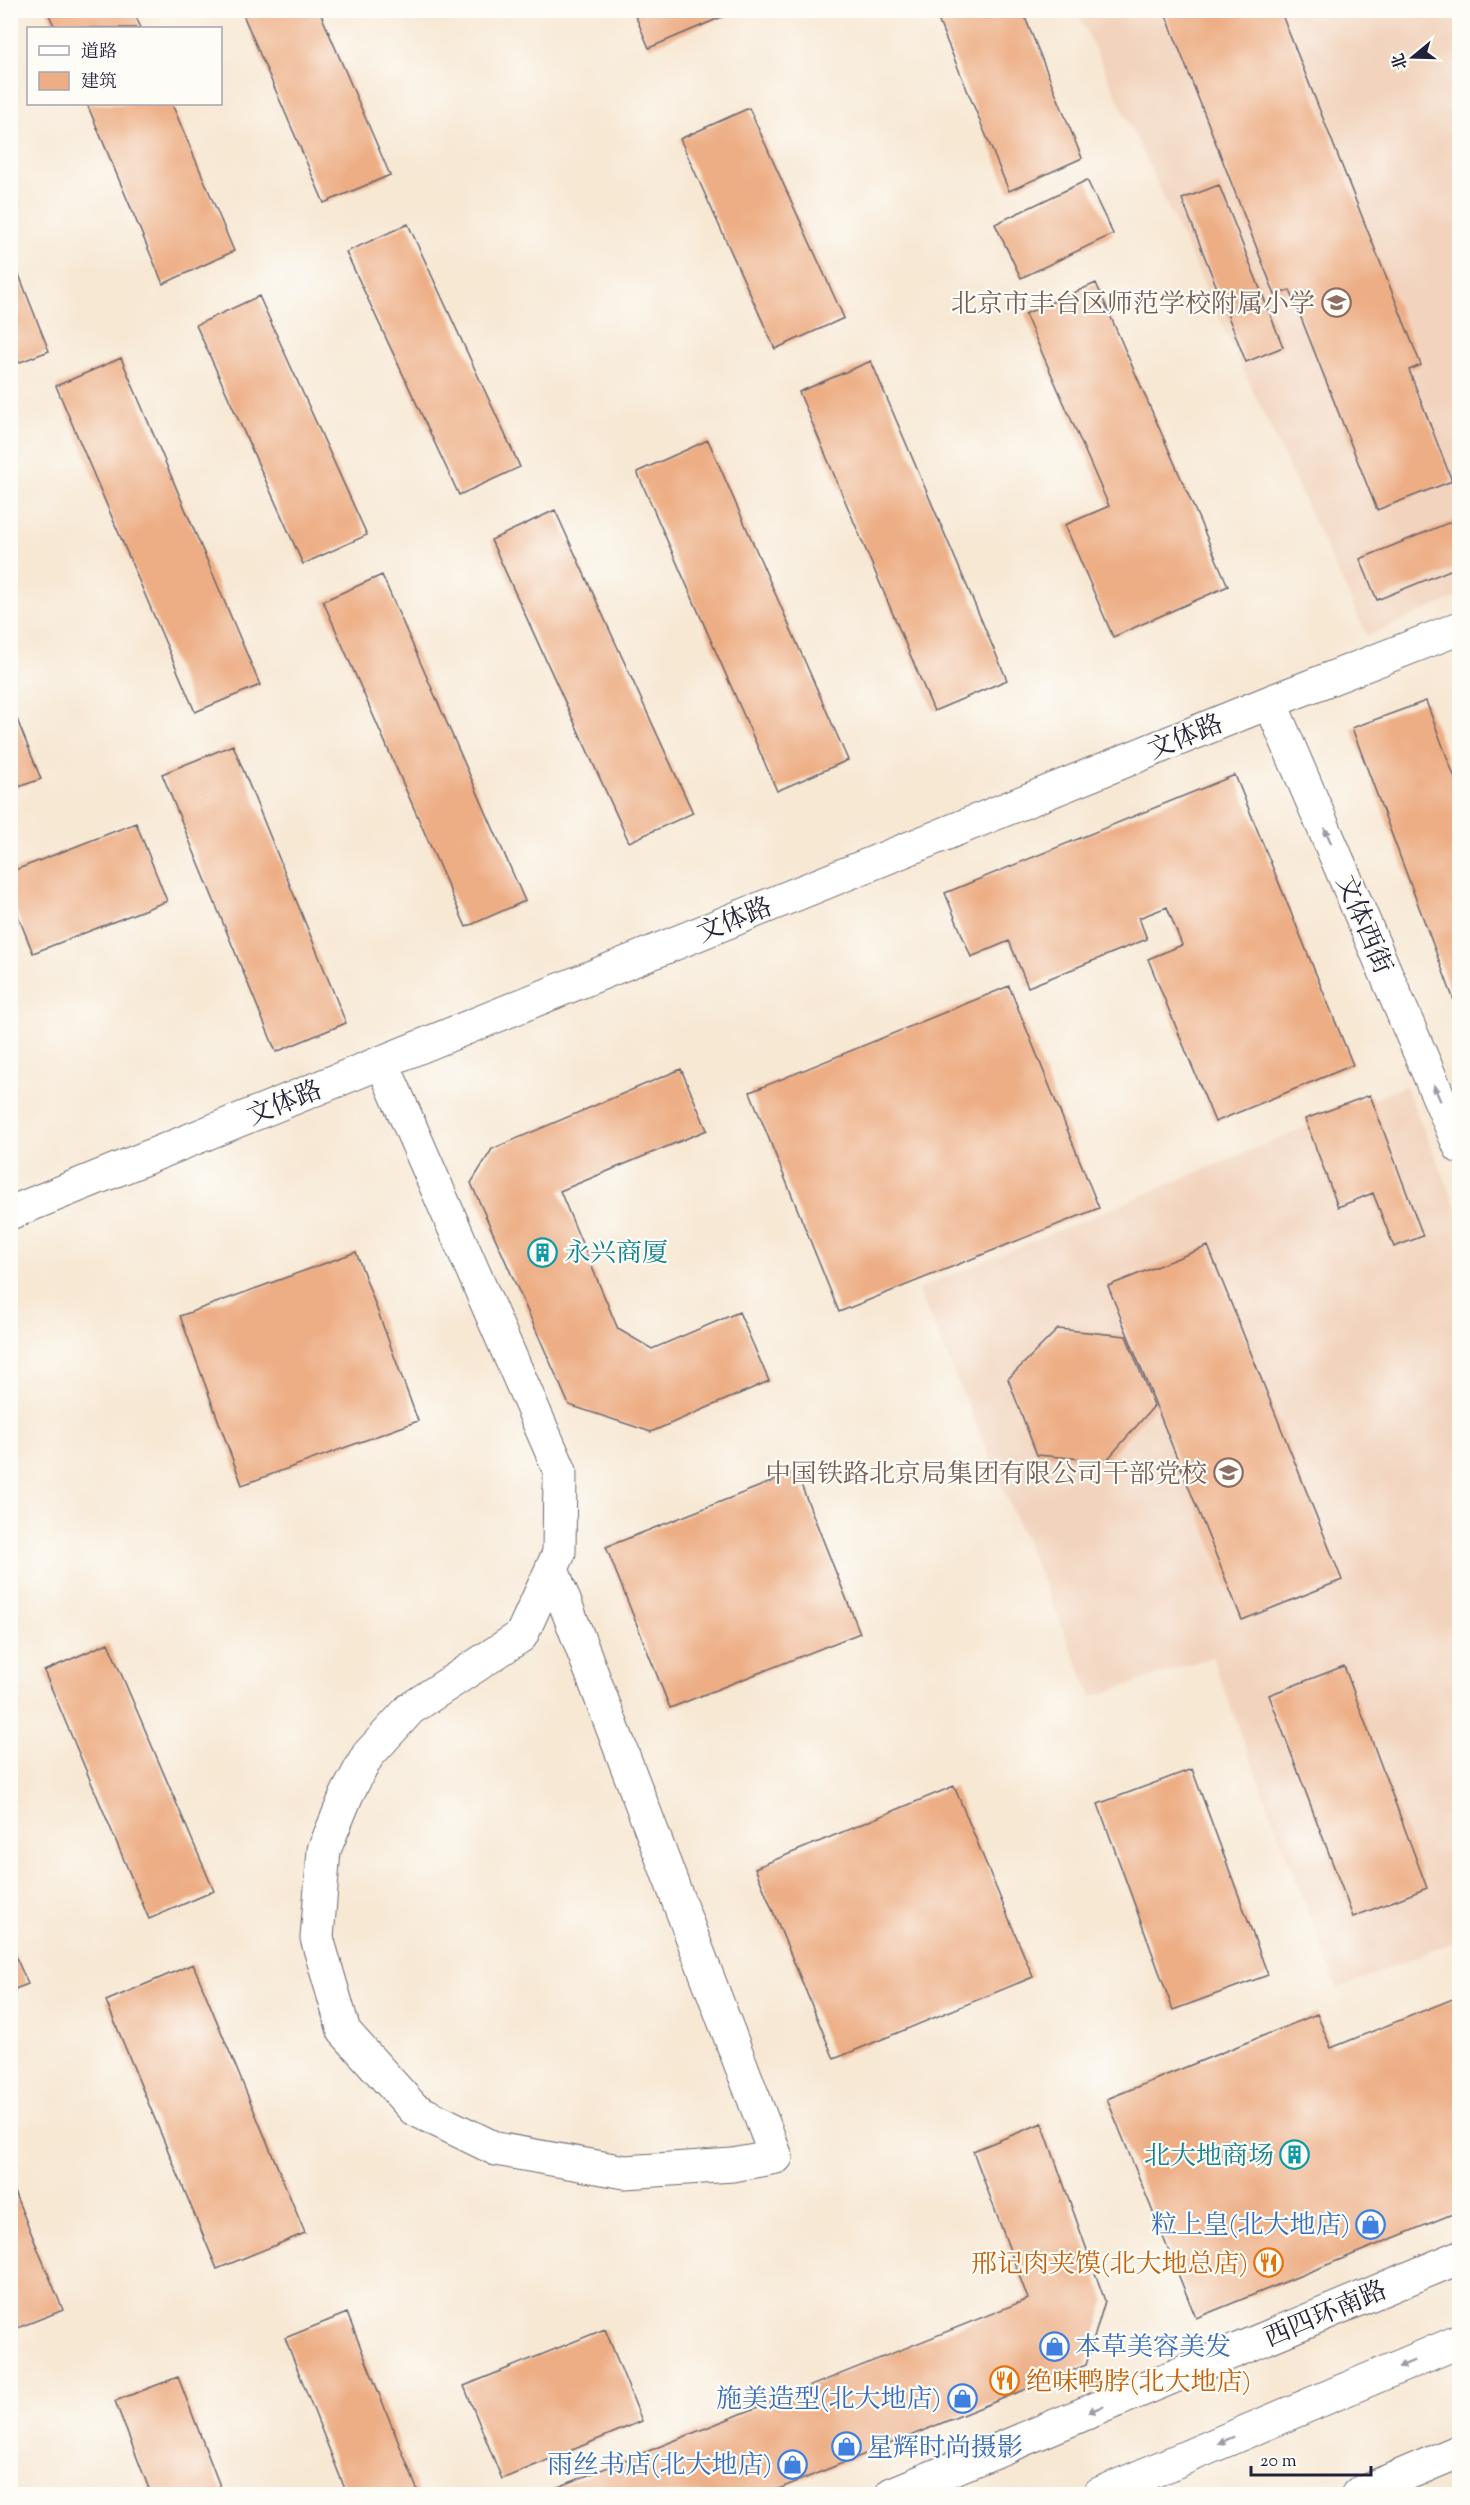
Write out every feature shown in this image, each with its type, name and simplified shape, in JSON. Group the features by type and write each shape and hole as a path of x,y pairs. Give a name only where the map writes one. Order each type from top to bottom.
{"main road":[{"name":"文体路","path":"10,1213 1270,702 1460,628"},
{"name":"文体西街","path":"1270,702 1460,1147"},
{"path":"382,1062 560,1472 559,1553 521,1636 410,1709 368,1755 347,1794 324,1850 317,1938 344,2031 414,2109 496,2149 625,2172 733,2165 776,2157 552,1569"},
{"name":"西四环南路","path":"892,2494 1460,2257"},
{"path":"1099,2494 1460,2341"},
{"path":"1358,2494 1460,2451"}],"shaded area":[{"name":"北京市丰台区师范学校附属小学","path":"1077,11 1459,11 1459,596 1367,636"},
{"name":"中国铁路北京局集团有限公司干部党校","path":"1405,1086 1459,1212 1459,1940 1337,1989 1212,1657 1092,1697 918,1289"}],"building":[{"path":"47,10 133,10 141,27 55,27"},
{"path":"241,10 319,10 390,175 324,203"},
{"path":"633,10 721,10 724,16 649,48"},
{"path":"934,10 1022,10 1082,158 1009,191"},
{"path":"1164,10 1280,10 1421,365 1409,370 1452,481 1377,510 1290,290 1275,295"},
{"path":"87,105 172,105 234,251 163,284"},
{"path":"749,108 844,318 775,349 680,139"},
{"path":"1087,180 1113,234 1021,278 995,224"},
{"path":"1219,185 1283,347 1246,362 1182,199"},
{"path":"408,224 520,467 459,495 346,252"},
{"path":"10,252 49,351 10,366"},
{"path":"1096,283 1228,586 1113,637 1065,525 1109,506 1025,314"},
{"path":"259,296 367,535 303,564 196,325"},
{"path":"121,358 260,685 195,712 56,386"},
{"path":"871,361 1007,680 934,711 799,392"},
{"path":"708,440 848,760 777,791 637,472"},
{"path":"555,510 693,813 629,842 491,540"},
{"path":"1460,518 1460,566 1377,600 1360,559"},
{"path":"382,575 525,901 466,927 323,601"},
{"path":"1426,701 1460,792 1459,1014 1352,728"},
{"path":"10,702 41,779 10,790"},
{"path":"233,745 346,1023 276,1052 162,774"},
{"path":"1235,775 1353,1065 1215,1122 1148,959 1182,945 1167,907 1139,918 1147,939 1028,987 1009,941 971,957 945,893"},
{"path":"136,823 167,901 33,953 10,896 10,872"},
{"path":"1009,986 1099,1208 839,1312 750,1092"},
{"name":"永兴商厦","path":"681,1069 707,1130 560,1191 618,1329 652,1349 739,1312 769,1381 651,1432 569,1405 471,1183 492,1149"},
{"path":"1370,1095 1423,1236 1394,1247 1373,1193 1338,1207 1305,1119"},
{"path":"1208,1246 1342,1580 1242,1620 1108,1286"},
{"path":"356,1252 418,1421 242,1485 180,1316"},
{"path":"1058,1329 1126,1336 1154,1406 1106,1461 1037,1455 1008,1379"},
{"path":"796,1472 860,1633 670,1708 606,1547"},
{"path":"108,1643 214,1891 149,1919 44,1671"},
{"path":"1344,1666 1427,1888 1353,1917 1269,1695"},
{"path":"1192,1769 1268,1975 1173,2010 1098,1804"},
{"path":"954,1786 1033,1977 834,2059 755,1868"},
{"path":"10,1944 28,1984 10,1991"},
{"path":"193,1964 305,2233 217,2269 106,2001"},
{"name":"北大地商场","path":"1460,1996 1460,2211 1196,2318 1107,2099 1317,2014 1331,2048"},
{"path":"1042,2123 1105,2301 1086,2365 766,2494 541,2494 1028,2299 973,2151"},
{"path":"10,2182 63,2310 10,2331"},
{"path":"347,2313 419,2494 347,2494 285,2338"},
{"path":"605,2329 642,2421 502,2479 464,2386"},
{"path":"178,2377 223,2494 151,2494 115,2401"}],"place":[{"name":"北京市丰台区师范学校附属小学","path":"1336,303"},
{"name":"永兴商厦","path":"543,1252"},
{"name":"中国铁路北京局集团有限公司干部党校","path":"1228,1473"},
{"name":"北大地商场","path":"1295,2155"},
{"name":"粒上皇(北大地店)","path":"1371,2224"},
{"name":"邢记肉夹馍(北大地总店)","path":"1269,2263"},
{"name":"本草美容美发","path":"1054,2346"},
{"name":"绝味鸭脖(北大地店)","path":"1005,2381"},
{"name":"施美造型(北大地店)","path":"962,2398"},
{"name":"星辉时尚摄影","path":"846,2447"},
{"name":"雨丝书店(北大地店)","path":"793,2464"}]}
